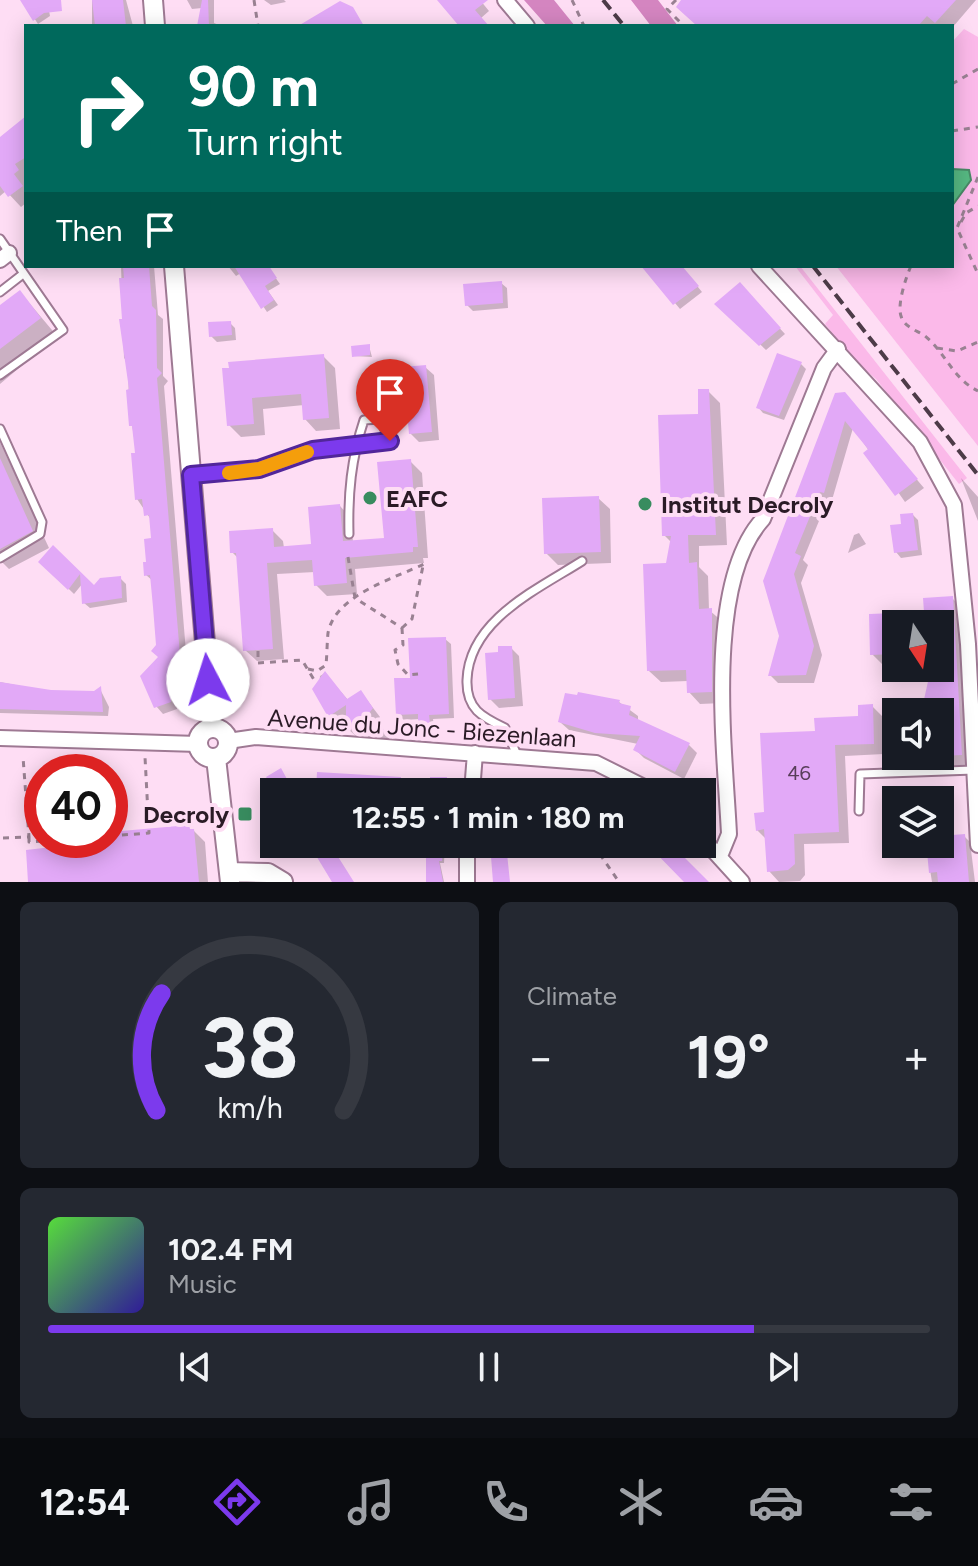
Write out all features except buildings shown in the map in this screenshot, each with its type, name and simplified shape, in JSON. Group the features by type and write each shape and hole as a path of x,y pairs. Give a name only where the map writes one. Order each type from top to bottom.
{"street":[{"path":"153,0 155,24"},
{"path":"505,0 525,24"},
{"path":"174,268 212,728"},
{"path":"761,268 920,442 954,505 968,644 978,845"},
{"path":"720,856 729,834 723,637 727,603 754,529 763,519 824,368 838,349"},
{"path":"212,728 222,731 228,741 225,752 216,758 203,755 198,744 202,733 212,728"},
{"name":"Avenue du Jonc - Biezenlaan","path":"228,741 256,737 517,755 596,763 626,778"},
{"path":"0,738 198,744"},
{"path":"473,778 475,753"},
{"path":"216,758 230,877 268,873 283,882"},
{"path":"716,852 742,882"},
{"path":"467,858 467,882"}],"lane":[{"path":"0,239 5,256 23,274 63,330 0,375"},
{"path":"0,292 23,274"},
{"path":"191,475 259,469 313,450 355,446 390,441 380,419 364,420 355,446 348,488 349,534"},
{"path":"0,429 42,522 40,534 0,558"},
{"path":"517,755 505,728 478,715 467,695 468,665 482,636 501,615 582,561"},
{"path":"859,811 860,774 974,770"}],"path":[{"path":"254,0 258,24"},
{"path":"572,0 583,24"},
{"path":"676,0 667,9 682,24"},
{"path":"954,83 978,69"},
{"path":"954,131 978,127"},
{"path":"978,177 957,228 978,274"},
{"path":"954,231 966,213 978,206"},
{"path":"911,268 901,316 937,348 953,373 978,391"},
{"path":"937,348 957,351 978,342"},
{"path":"348,557 355,598 402,628"},
{"path":"308,669 317,671 326,665 328,632 334,619 355,598 424,564 412,619 402,628"},
{"path":"402,628 403,645 395,650 398,664 408,675 418,674"},
{"path":"258,651 258,663 302,660 316,683"},
{"path":"128,835 149,833 145,756"},
{"path":"23,757 24,770"},
{"path":"3,838 24,837"},
{"path":"603,858 619,882"}],"shaded area":[{"path":"524,0 554,0 573,24 545,24"},
{"path":"631,0 658,0 676,24 649,24"},
{"path":"964,29 978,37 978,446 838,268 954,268 954,40"},
{"path":"954,169 969,170 971,180 954,203"},
{"path":"797,268 802,268 967,478 959,484 876,379 856,362 825,324 833,315"}],"railway":[{"path":"603,0 622,24"},
{"path":"815,268 978,475"}],"slow traffic":[{"path":"229,473 280,464 307,452"}],"place":[{"name":"EAFC","path":"370,498"},
{"name":"Institut Decroly","path":"645,504"},
{"name":"Decroly","path":"245,814"}],"route":[{"path":"208,680 191,475 259,469 313,450 390,441"}]}
